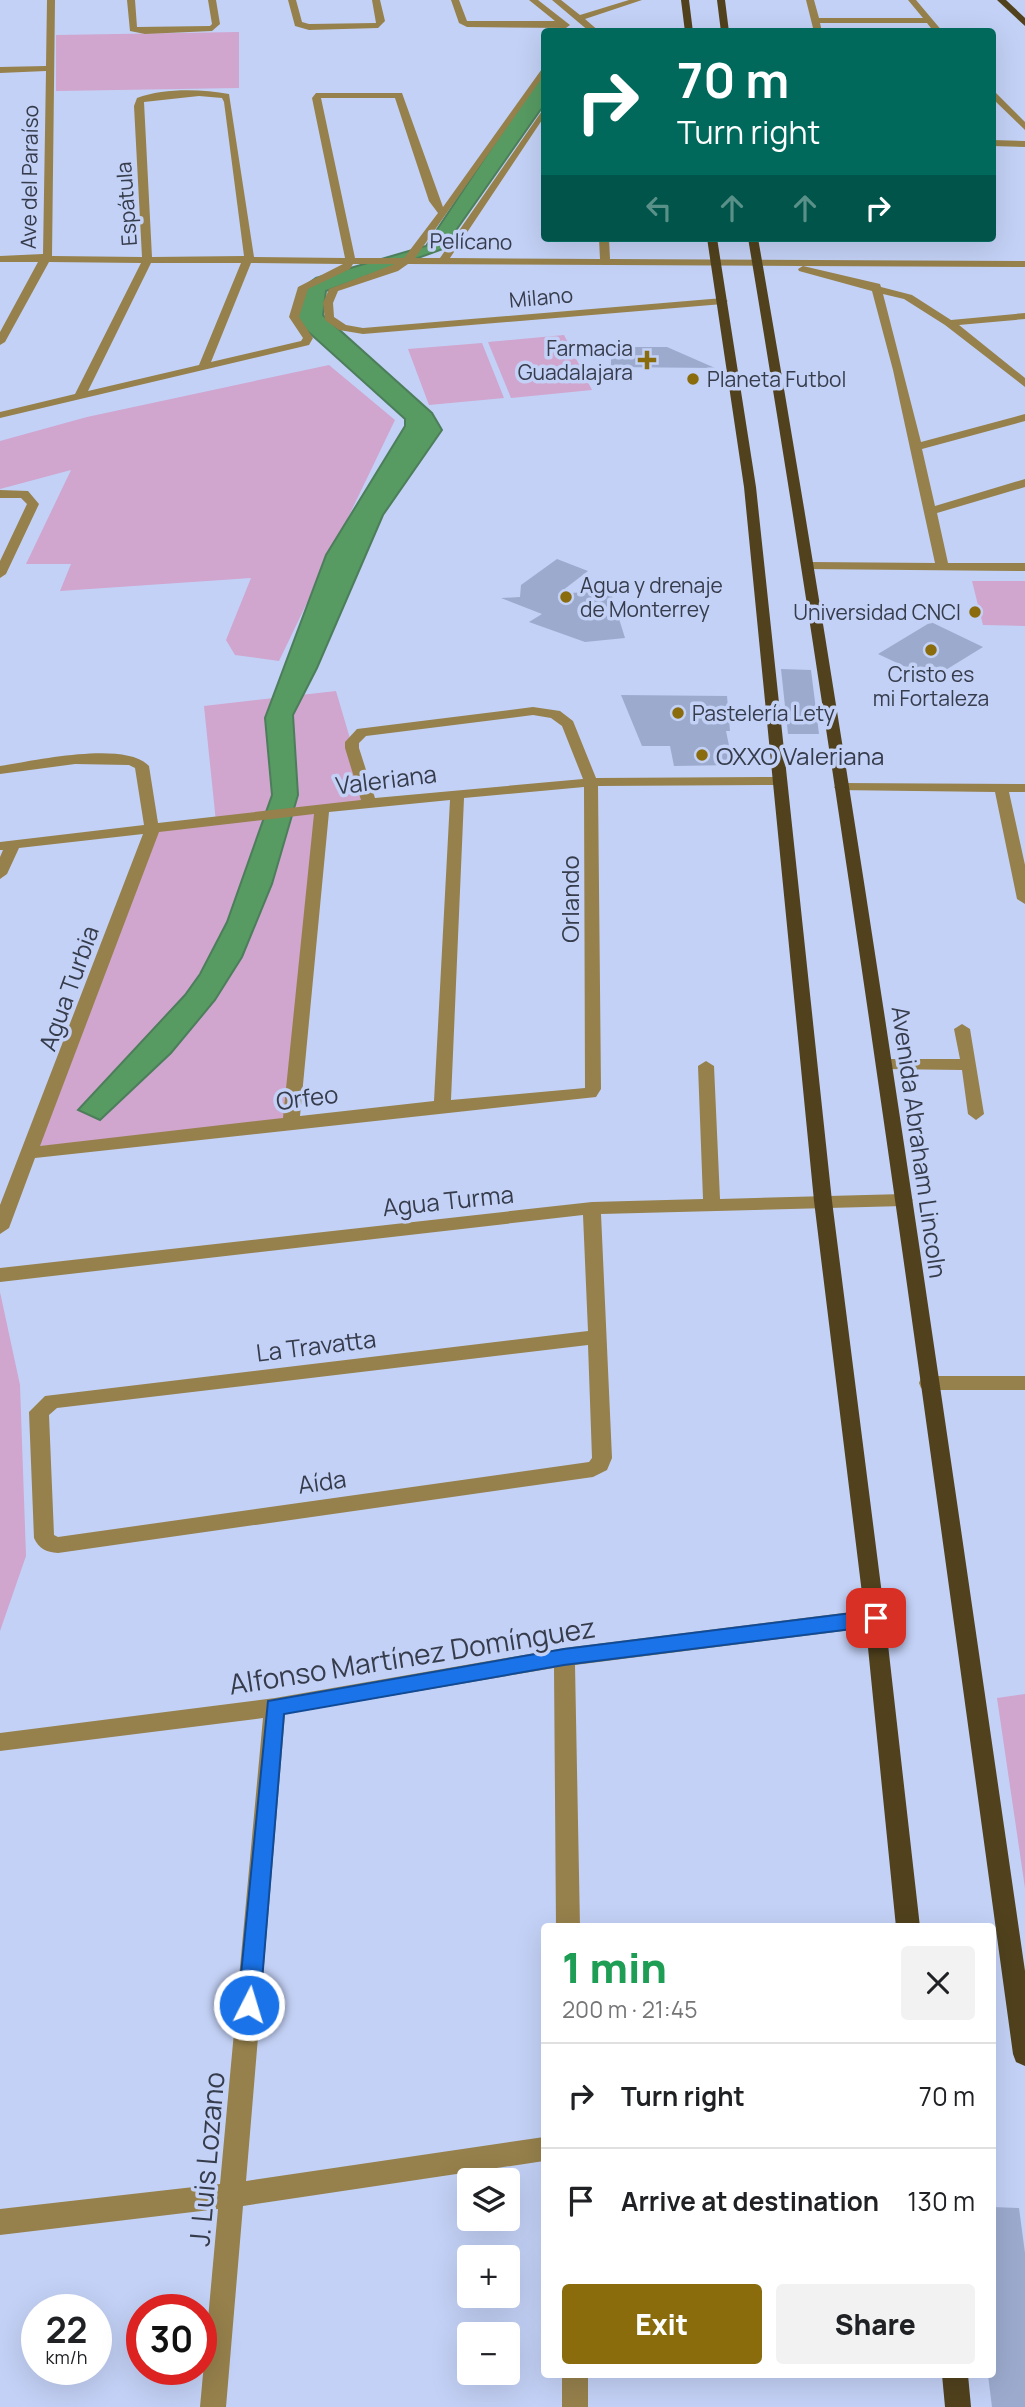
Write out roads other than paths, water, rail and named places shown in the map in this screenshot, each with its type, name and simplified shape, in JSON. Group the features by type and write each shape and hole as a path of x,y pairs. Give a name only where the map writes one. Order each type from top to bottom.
{"main road":[{"path":"685,0 688,28"},
{"path":"721,0 724,28"},
{"path":"1001,0 1025,23"},
{"path":"1010,8 1025,14"},
{"path":"713,242 750,487 823,1201 876,1618 908,1923"},
{"name":"Avenida Abraham Lincoln","path":"754,242 809,566 885,1064 1025,2054"},
{"path":"955,2378 958,2407"}],"street":[{"name":"Ave del Paraíso","path":"0,342 47,259 51,0"},
{"path":"131,0 135,30 212,28 216,24 212,0"},
{"path":"292,0 300,25 377,25 381,21 376,0"},
{"path":"455,0 464,24 562,23"},
{"path":"533,0 565,28"},
{"path":"556,0 592,28"},
{"path":"596,0 596,13"},
{"path":"582,18 638,0"},
{"path":"810,0 817,28"},
{"path":"912,0 936,28"},
{"path":"815,20 930,21"},
{"path":"0,70 50,68"},
{"path":"409,259 541,73"},
{"name":"Espátula","path":"80,394 148,260 139,103 143,98 199,93 221,94 229,102 248,260"},
{"path":"0,415 80,394 295,348 308,338 294,317 303,287 346,267 350,259 316,98 329,93 388,93 401,97 434,201 443,214"},
{"path":"996,96 1025,127"},
{"path":"996,111 1010,111"},
{"path":"444,260 541,115"},
{"path":"996,143 1025,144"},
{"path":"604,242 605,261"},
{"name":"Pelícano","path":"0,259 1025,264"},
{"name":"Milano","path":"409,259 394,269 342,286 330,293 328,311 336,325 363,331 723,301"},
{"path":"204,366 248,260"},
{"path":"775,261 876,286 908,297 949,323 1025,384"},
{"path":"876,286 899,370 942,566"},
{"path":"949,323 1025,316"},
{"path":"916,447 1025,417"},
{"path":"932,511 1025,482"},
{"path":"0,494 24,494 33,504 0,574"},
{"path":"1001,566 1025,559"},
{"path":"809,566 1025,567"},
{"name":"Orlando","path":"369,803 352,748 352,742 362,732 533,711 555,714 568,724 591,782 590,1093"},
{"name":"Agua Turbia","path":"0,770 113,758 138,761 142,766 152,830 31,1153 0,1228"},
{"name":"Valeriana","path":"6,845 369,803 591,782 780,781"},
{"path":"841,787 1025,788"},
{"path":"1001,788 1025,899"},
{"path":"442,1106 457,794"},
{"path":"291,1124 322,810"},
{"path":"0,874 6,845"},
{"path":"962,1029 976,1114"},
{"path":"885,1064 969,1065"},
{"path":"706,1066 712,1205"},
{"name":"Orfeo","path":"31,1153 442,1106 590,1093"},
{"name":"Agua Turma","path":"0,1275 592,1208 904,1200"},
{"path":"592,1208 597,1337"},
{"name":"La Travatta","path":"50,1544 44,1538 39,1412 41,1407 52,1401 597,1337"},
{"name":"Aída","path":"50,1544 593,1469 600,1465 597,1337"},
{"path":"928,1383 1025,1383"},
{"name":"Alfonso Martínez Domínguez","path":"0,1742 275,1707 564,1657 876,1618"},
{"path":"564,1657 568,1923"},
{"name":"J. Luis Lozano","path":"213,2407 275,1707"},
{"path":"0,2222 233,2195 541,2149"},
{"path":"575,2378 575,2407"}],"place":[{"name":"Farmacia Guadalajara","path":"647,360"},
{"name":"Planeta Futbol","path":"693,379"},
{"name":"Agua y drenaje de Monterrey","path":"566,597"},
{"name":"Universidad CNCI","path":"975,612"},
{"name":"Cristo es mi Fortaleza","path":"931,650"},
{"name":"Pastelería Lety","path":"678,713"},
{"name":"OXXO Valeriana","path":"702,755"}]}
